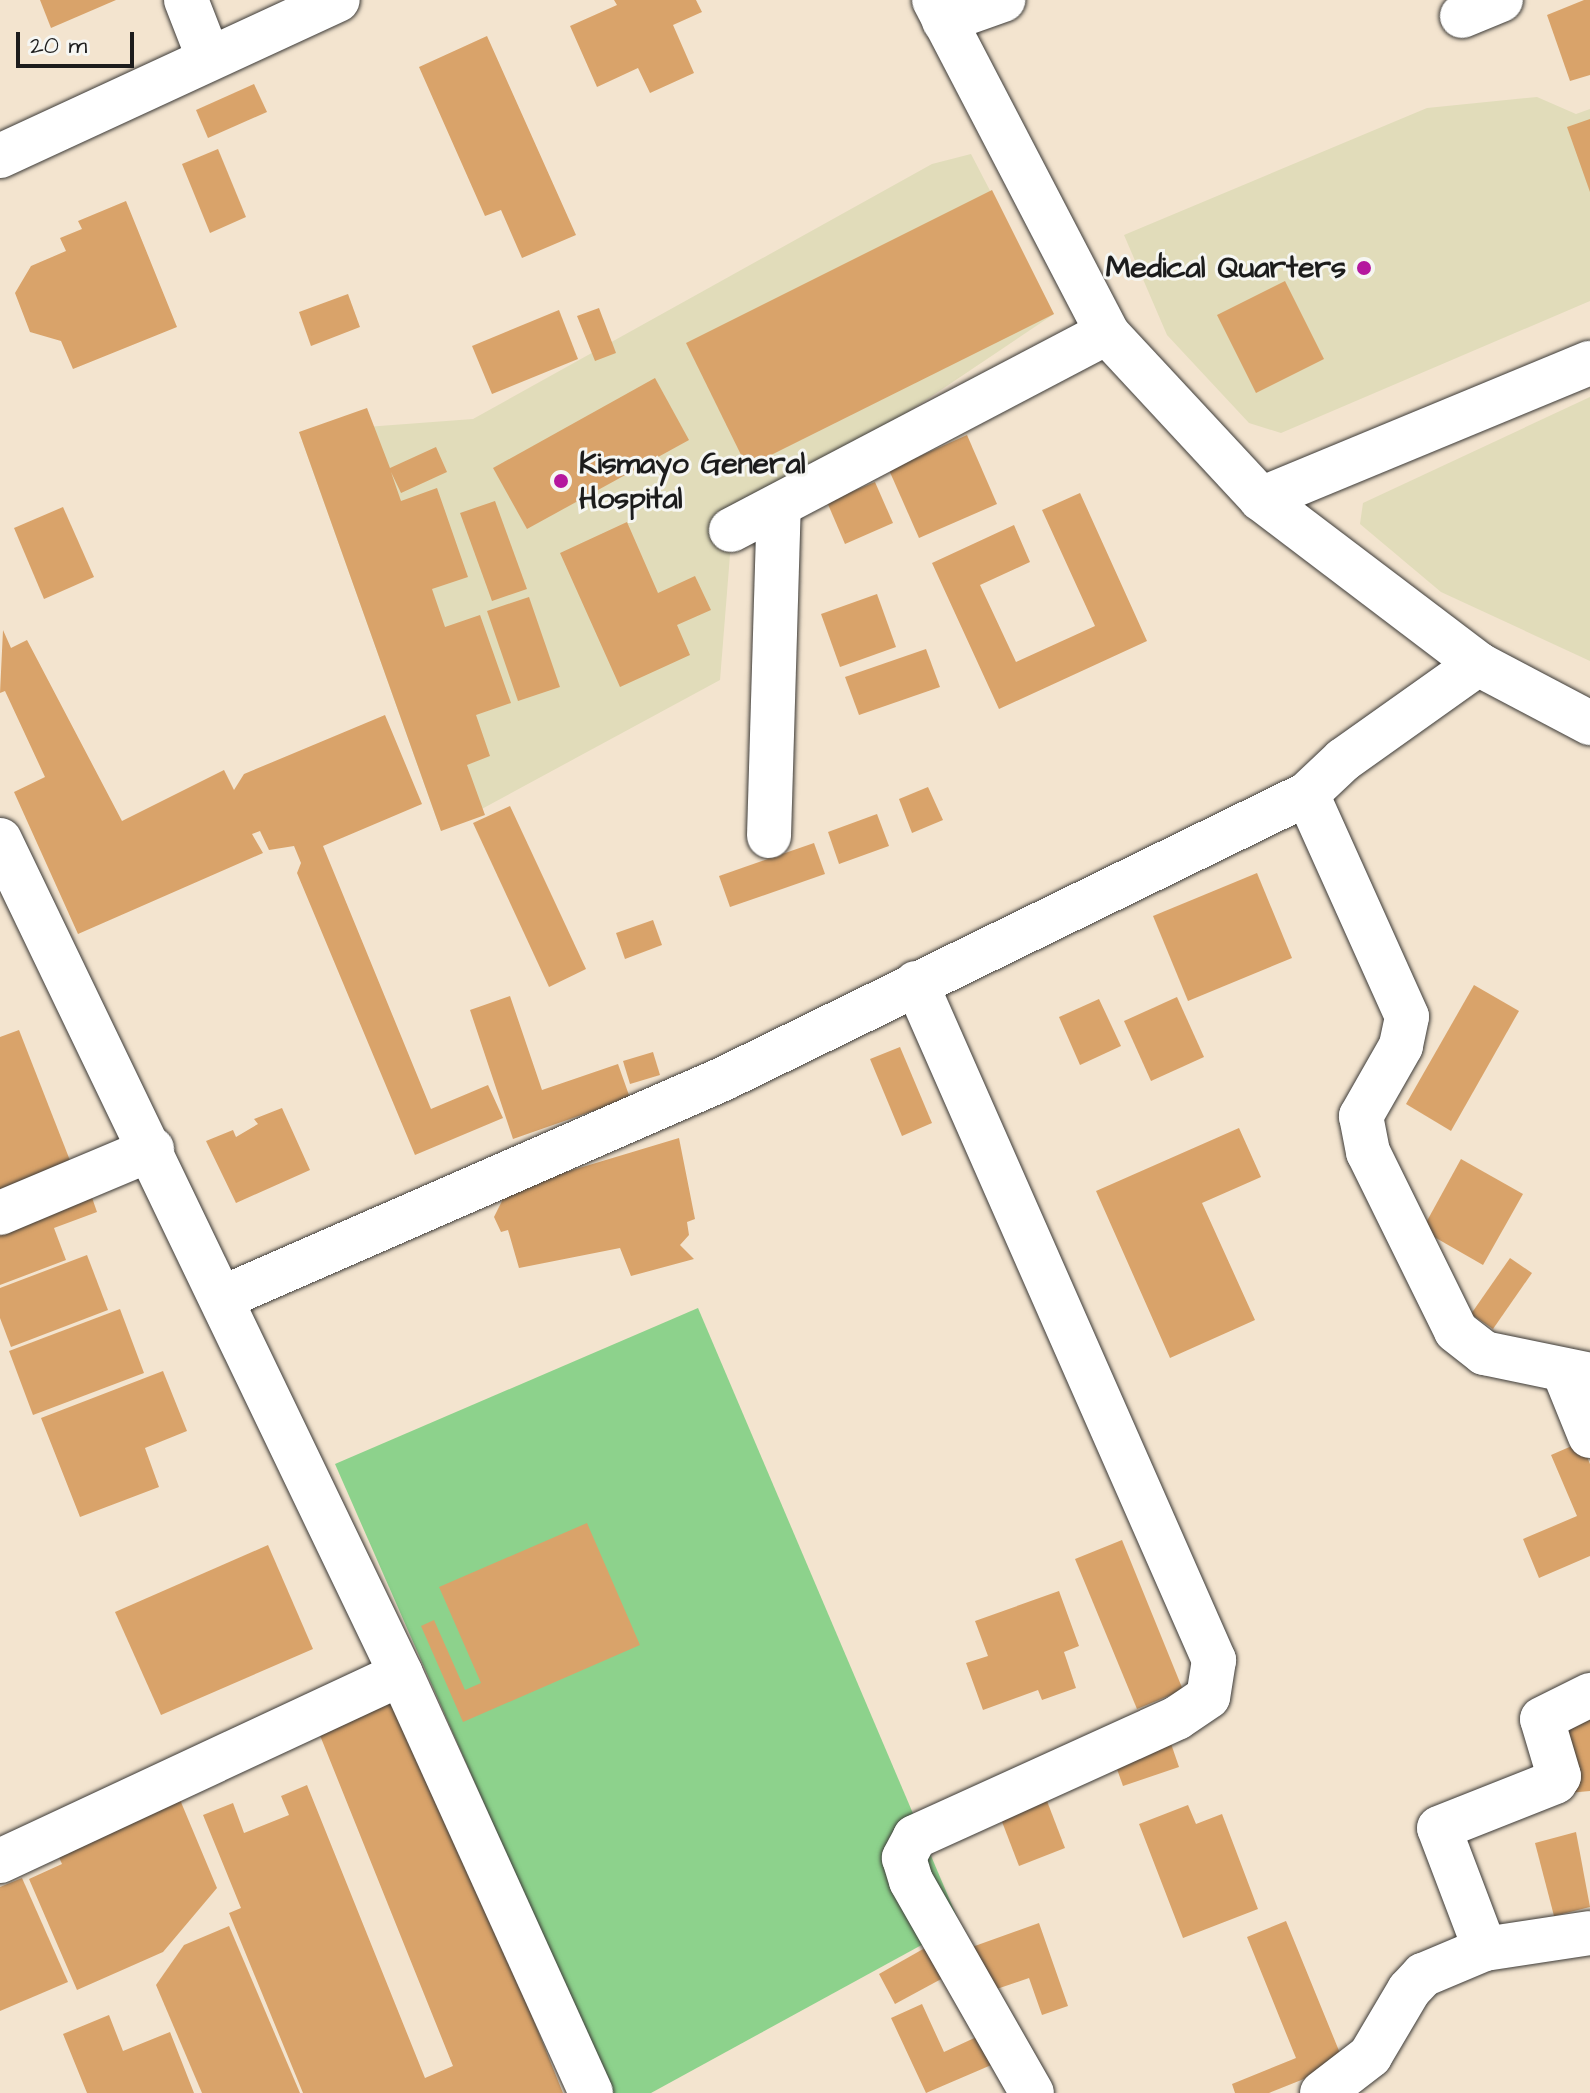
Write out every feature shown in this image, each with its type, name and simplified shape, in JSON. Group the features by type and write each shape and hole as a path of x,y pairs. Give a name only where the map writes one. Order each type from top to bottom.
{"street":[{"path":"186,0 209,59"},
{"path":"0,156 338,0"},
{"path":"1003,0 939,11 1107,333 1261,499 1478,664 1590,723"},
{"path":"731,530 1107,333"},
{"path":"1261,499 1590,363"},
{"path":"769,836 779,507"},
{"path":"222,1298 723,1079 1307,794 1343,760 1478,664"},
{"path":"1307,794 1407,1017 1401,1046 1361,1116 1368,1152 1456,1331 1484,1353 1577,1374 1590,1436"},
{"path":"0,840 152,1149 401,1674 591,2093"},
{"path":"916,983 1214,1660 1208,1697 1177,1718 915,1837 904,1858 1032,2093"},
{"path":"0,1213 152,1149"},
{"path":"0,1861 401,1674"},
{"path":"1485,1949 1439,1828 1555,1782 1559,1776 1542,1719 1590,1695"},
{"path":"1322,2093 1370,2056 1409,1990 1423,1975 1485,1949 1590,1933"}],"shaded area":[{"name":"Medical Quarters","path":"1537,97 1576,114 1590,109 1590,301 1281,433 1249,423 1167,335 1124,235 1427,108"},
{"name":"Kismayo General Hospital","path":"971,154 1054,314 732,530 720,680 441,831 299,432 473,419 932,164"},
{"path":"1590,397 1590,661 1441,592 1360,524 1363,503"}],"green space":[{"path":"698,1308 960,1924 651,2093 611,2093 335,1464"}],"building":[{"path":"40,0 116,0 51,28"},
{"path":"614,0 696,0 702,12 673,25 694,73 650,93 638,68 597,87 570,26 617,5"},
{"path":"1590,0 1590,75 1570,81 1547,15"},
{"path":"487,36 576,235 522,258 501,210 485,216 419,67"},
{"path":"254,84 267,112 208,138 196,110"},
{"path":"1590,119 1590,192 1567,127"},
{"path":"218,149 246,217 210,233 182,164"},
{"path":"992,190 1054,314 747,467 686,343"},
{"path":"126,201 177,327 73,369 61,341 30,332 15,293 31,266 66,251 60,238 82,229 78,221"},
{"path":"1285,281 1324,359 1256,393 1217,315"},
{"path":"348,294 360,327 311,346 299,312"},
{"path":"599,308 616,353 595,361 577,316"},
{"path":"559,310 578,359 492,394 472,346"},
{"path":"655,378 689,440 527,529 493,468"},
{"path":"367,408 390,468 436,447 447,472 401,493 391,472 401,501 437,488 468,577 432,589 445,627 480,615 511,703 476,715 490,756 467,765 485,815 441,831 299,432"},
{"path":"967,435 997,504 919,538 889,470"},
{"path":"875,482 893,523 845,544 827,502"},
{"path":"1080,493 1147,641 999,709 932,563 1014,525 1030,562 980,585 1016,662 1095,626 1042,510"},
{"path":"495,501 527,589 492,601 460,513"},
{"path":"63,507 94,577 44,599 14,528"},
{"path":"627,522 658,593 695,576 711,610 677,625 690,655 620,687 560,553"},
{"path":"877,594 896,647 840,667 821,614"},
{"path":"529,597 560,687 518,701 487,611"},
{"path":"3,630 11,648 27,640 122,821 224,770 234,790 244,774 385,715 422,804 323,846 431,1109 488,1085 503,1118 415,1155 297,873 301,863 294,846 269,850 260,831 252,834 263,853 78,934 14,792 45,777 5,691 0,693"},
{"path":"926,649 940,687 859,715 845,677"},
{"path":"928,787 943,820 912,833 899,799"},
{"path":"510,806 586,969 549,987 473,823"},
{"path":"877,814 889,846 839,864 828,832"},
{"path":"814,843 825,874 730,907 719,876"},
{"path":"1257,873 1292,958 1188,1001 1153,916"},
{"path":"653,920 662,945 625,959 616,933"},
{"path":"1474,985 1519,1011 1451,1131 1406,1104"},
{"path":"510,996 542,1090 618,1064 630,1098 513,1139 470,1010"},
{"path":"1177,997 1204,1057 1151,1081 1124,1021"},
{"path":"1099,999 1121,1046 1080,1065 1059,1017"},
{"path":"19,1030 71,1163 0,1190 0,1037"},
{"path":"900,1047 932,1123 902,1136 870,1059"},
{"path":"653,1052 660,1075 630,1084 623,1061"},
{"path":"282,1108 310,1170 236,1203 206,1141 233,1130 236,1137 258,1124 254,1119"},
{"path":"1239,1128 1261,1177 1202,1203 1255,1320 1170,1358 1096,1191"},
{"path":"679,1138 695,1219 687,1222 689,1235 680,1245 694,1259 631,1276 620,1248 519,1268 508,1230 501,1232 494,1217 503,1199 546,1178"},
{"path":"1461,1159 1523,1194 1483,1265 1422,1230"},
{"path":"89,1189 97,1212 54,1228 66,1260 0,1285 0,1222"},
{"path":"87,1255 108,1310 11,1347 0,1318 0,1288"},
{"path":"1510,1258 1532,1273 1493,1329 1471,1314"},
{"path":"120,1309 144,1373 33,1415 9,1351"},
{"path":"163,1371 187,1431 145,1448 159,1487 80,1517 41,1418"},
{"path":"1581,1442 1590,1464 1590,1556 1539,1578 1523,1539 1577,1516 1551,1455"},
{"path":"587,1523 640,1645 463,1722 421,1626 434,1620 465,1690 481,1683 439,1587"},
{"path":"1122,1540 1183,1690 1137,1709 1075,1559"},
{"path":"268,1545 313,1649 161,1715 115,1612"},
{"path":"1059,1591 1079,1646 1064,1652 1076,1688 1042,1700 1038,1690 983,1710 966,1663 988,1656 975,1621"},
{"path":"1590,1688 1590,1791 1568,1793 1540,1705"},
{"path":"404,1698 563,2093 303,2093 229,1913 241,1908 203,1815 233,1803 244,1833 289,1815 281,1796 307,1785 425,2078 453,2066 319,1733"},
{"path":"1168,1735 1179,1767 1123,1786 1112,1755"},
{"path":"1042,1788 1065,1848 1019,1866 996,1806"},
{"path":"178,1795 217,1888 163,1952 77,1990 29,1879 62,1864 55,1848"},
{"path":"1188,1805 1196,1824 1222,1814 1258,1909 1183,1938 1139,1824"},
{"path":"1576,1832 1590,1907 1554,1916 1535,1843"},
{"path":"22,1878 68,1982 0,2011 0,1887"},
{"path":"1286,1921 1344,2063 1269,2093 1235,2093 1232,2084 1296,2058 1247,1937"},
{"path":"1039,1923 1068,2006 1042,2015 1029,1978 988,1992 972,1947"},
{"path":"229,1926 300,2093 202,2093 156,1985 184,1945"},
{"path":"939,1940 956,1971 895,2004 879,1974"},
{"path":"922,2004 944,2052 983,2034 996,2063 926,2093 891,2018"},
{"path":"109,2015 123,2051 170,2032 194,2093 87,2093 63,2034"}],"place":[{"name":"Medical Quarters","path":"1364,268"},
{"name":"Kismayo General Hospital","path":"561,481"}]}
